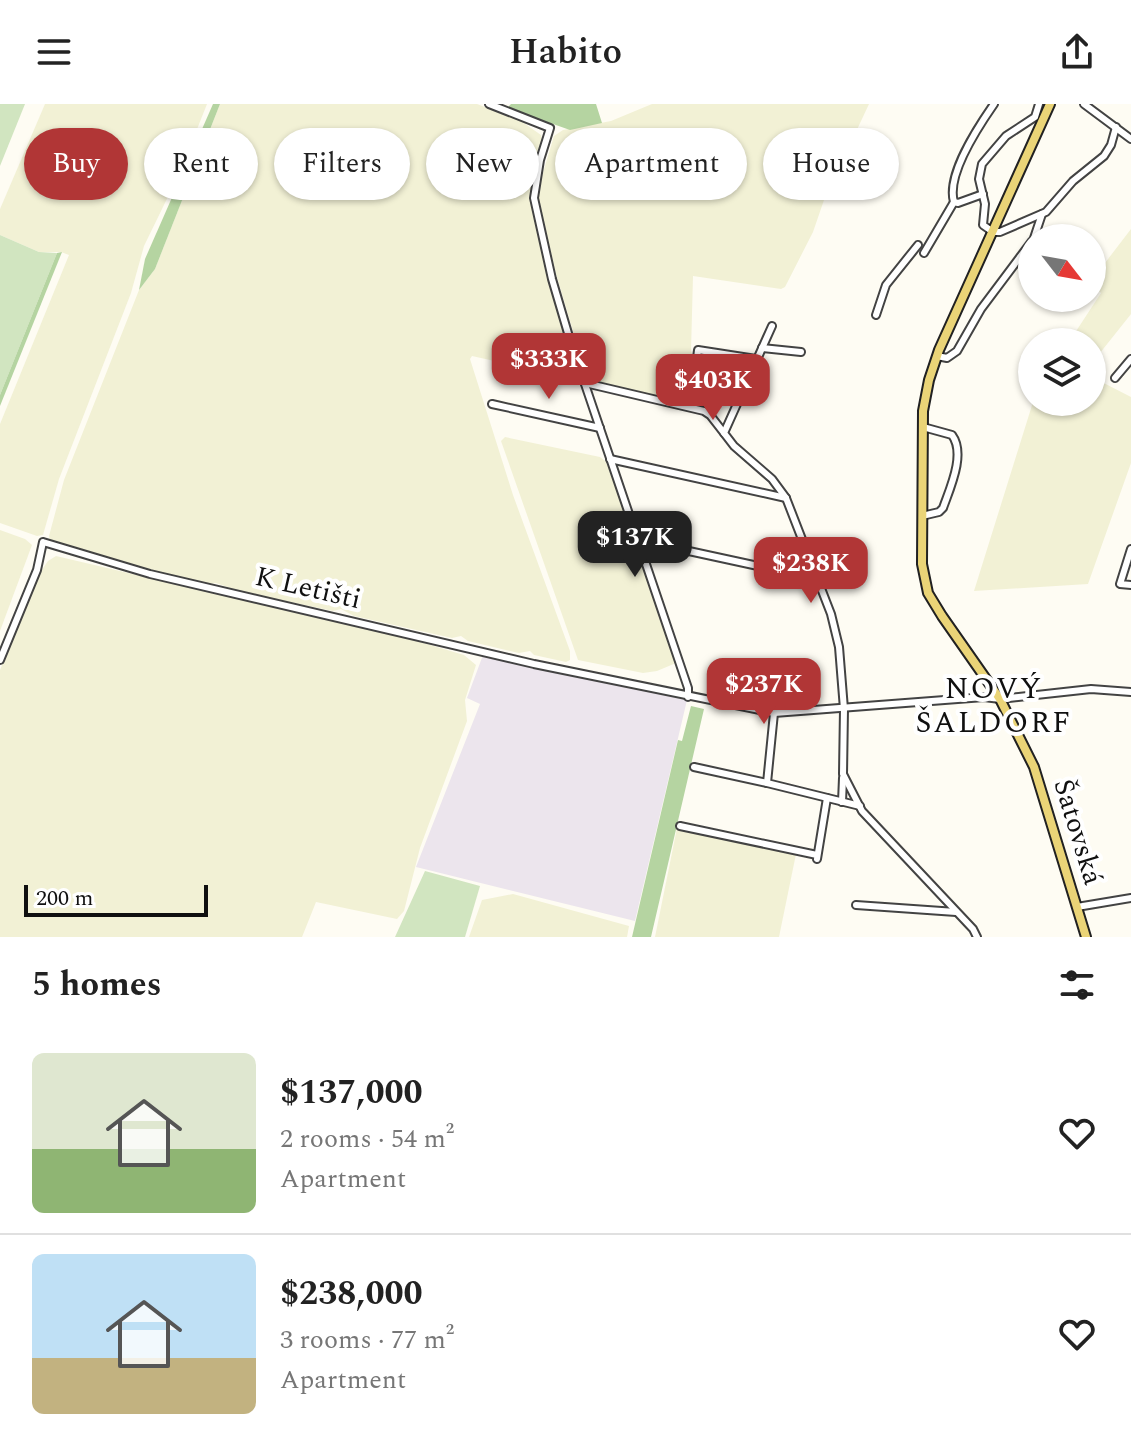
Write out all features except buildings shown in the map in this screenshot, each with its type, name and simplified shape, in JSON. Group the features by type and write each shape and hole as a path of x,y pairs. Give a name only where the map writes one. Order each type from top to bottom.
{"main road":[{"name":"Šatovská","path":"1050,104 1038,120 993,232 937,356 925,397 922,564 928,593 1000,699 1034,767 1086,937"}],"street":[{"path":"489,104 550,128 540,160 534,198 552,279 688,688 688,697 774,713 984,697 1000,699 1075,690 1131,692"},
{"path":"924,253 954,202 955,173 994,104"},
{"path":"1039,104 1038,120 1006,136 982,164 979,179 985,204 983,225 993,232 1003,231 1042,214"},
{"path":"1084,104 1131,139"},
{"path":"1038,224 1042,214 1073,181 1104,156 1116,127"},
{"path":"954,202 983,194"},
{"path":"876,315 886,285 918,245"},
{"path":"937,356 947,358 957,351 981,309 1018,259"},
{"path":"724,433 772,326"},
{"path":"762,348 801,352"},
{"path":"697,358 698,350 756,359"},
{"path":"1115,378 1131,359"},
{"path":"585,383 704,411 734,446 772,479 786,498 837,631 844,709 842,802"},
{"path":"492,404 600,428"},
{"path":"922,516 943,508 958,446 952,435 923,427"},
{"path":"610,459 786,498"},
{"path":"638,540 758,566"},
{"name":"K Letišti","path":"0,660 37,570 43,542 150,574 688,697"},
{"path":"1131,549 1120,584 1131,585"},
{"path":"767,783 774,713"},
{"path":"694,767 860,806"},
{"path":"843,774 860,806 977,937"},
{"path":"680,826 817,857 827,798"},
{"path":"1077,907 1131,898"},
{"path":"856,905 957,912"}],"shaded area":[{"path":"483,655 687,700 635,921 416,867 480,704 467,698"}],"green space":[{"path":"0,104 25,104 0,166"},
{"path":"45,104 207,104 197,128 144,128 144,200 166,200 144,246 131,293 59,479 43,535 37,536 0,523 0,424 69,255 39,252 0,235 0,209 24,153 24,200 128,200 128,128 35,128"},
{"path":"213,104 220,104 211,128 202,128"},
{"path":"220,104 477,104 531,128 426,128 426,200 533,200 579,380 472,356 470,359 513,495 570,651 570,660 566,662 534,655 530,651 519,653 468,641 461,636 452,638 354,616 341,609 333,611 242,592 216,583 208,584 106,560 91,552 50,541 64,480 139,290 155,269 182,200 258,200 258,128 211,128"},
{"path":"497,104 508,107 511,104 596,104 602,123 564,128"},
{"path":"652,104 869,104 858,128 763,128 763,200 824,200 813,232 785,287 781,289 693,276 691,351 709,400 705,407 587,378 556,274 539,201 539,186 555,135 555,200 747,200 747,128 574,128 611,121"},
{"path":"171,200 182,200 155,269 139,290 145,259"},
{"path":"1131,229 1131,314 1106,345 1106,328 1078,328 1089,312 1106,312 1106,262"},
{"path":"0,235 39,252 57,253 0,395"},
{"path":"62,252 0,406 0,395 57,253"},
{"path":"1106,384 1131,397 1131,463 1088,584 974,591 1029,416 1106,416"},
{"path":"505,437 600,457 609,464 676,663 643,673 578,660 501,441"},
{"path":"0,530 25,539 32,545 0,631"},
{"path":"56,556 410,639 464,655 476,665 465,700 467,721 420,848 404,911 397,919 316,902 302,937 0,937 0,670 39,574"},
{"path":"691,706 704,709 651,937 632,937 678,740 682,741"},
{"path":"677,828 796,854 779,937 655,937"},
{"path":"425,871 480,886 465,937 395,937"},
{"path":"513,894 629,926 627,937 469,937 482,900"}],"district":[{"name":"NOVÝ ŠALDORF","path":"994,706"}]}
